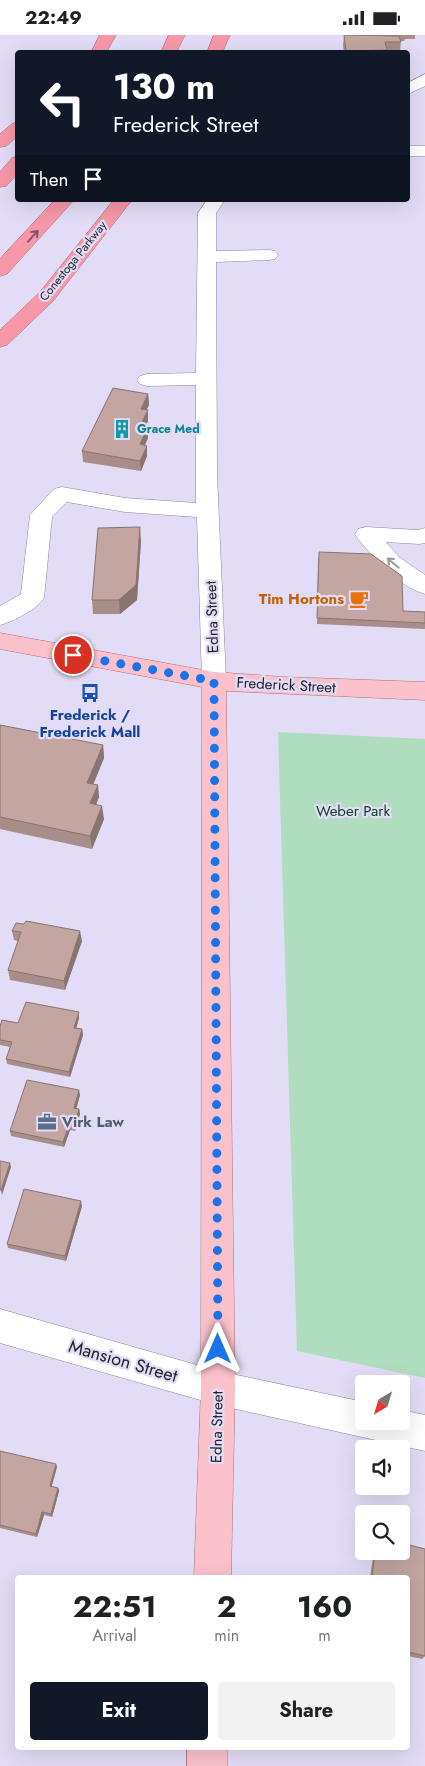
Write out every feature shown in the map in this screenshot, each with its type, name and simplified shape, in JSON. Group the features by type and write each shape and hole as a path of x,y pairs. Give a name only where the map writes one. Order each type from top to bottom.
{"highway":[{"path":"100,50 108,35"},
{"path":"170,50 177,35"},
{"path":"215,50 222,35"},
{"path":"0,142 15,130"},
{"path":"0,182 15,165"},
{"path":"0,270 63,202"},
{"name":"Conestoga Parkway","path":"0,341 46,297 121,202"}],"main road":[{"name":"Frederick Street","path":"0,641 214,681 284,686 425,691"},
{"name":"Edna Street","path":"213,1575 218,1388 214,681"},
{"path":"206,1766 207,1750"}],"street":[{"path":"410,88 425,79"},
{"path":"410,151 425,151"},
{"name":"Edna Street","path":"214,681 208,511 207,213 215,202"},
{"path":"207,257 269,255"},
{"path":"147,380 207,379"},
{"path":"0,617 32,598 41,515 62,494 125,505 208,511"},
{"path":"425,535 419,537 366,534 391,562 425,586"},
{"name":"Mansion Street","path":"0,1326 218,1388 355,1418"},
{"path":"410,1430 425,1433"}],"green space":[{"name":"Weber Park","path":"278,732 425,739 425,1378 297,1351"}],"building":[{"path":"344,35 399,36 401,42 385,42 387,50 346,50"},
{"name":"Grace Med","path":"113,388 148,394 141,409 148,410 140,426 148,427 140,444 147,446 140,461 82,451"},
{"path":"140,527 136,585 119,600 92,600 98,528"},
{"name":"Tim Hortons","path":"319,552 371,554 402,576 403,611 425,612 425,623 317,618"},
{"path":"0,725 103,745 87,783 98,785 90,803 102,806 90,836 0,817"},
{"path":"26,921 80,931 64,981 8,970 21,932 12,931 16,923 24,924"},
{"path":"26,1002 79,1012 74,1028 82,1029 69,1072 6,1059 12,1042 0,1040 2,1020 18,1023"},
{"name":"Virk Law","path":"27,1080 79,1090 74,1108 79,1109 74,1126 69,1125 63,1142 10,1131"},
{"path":"0,1161 10,1163 1,1190 0,1190"},
{"path":"24,1189 81,1201 65,1256 7,1244"},
{"path":"0,1451 56,1464 50,1486 58,1488 51,1514 42,1512 36,1534 0,1525"},
{"path":"410,1545 425,1549 425,1656 410,1652 410,1575 372,1575 374,1560 410,1560"}],"place":[{"name":"Grace Med","path":"122,429"},
{"name":"Tim Hortons","path":"359,599"},
{"name":"Frederick / Frederick Mall","path":"90,693"},
{"name":"Virk Law","path":"47,1122"}],"route":[{"path":"73,655 214,681 218,1349"}]}
